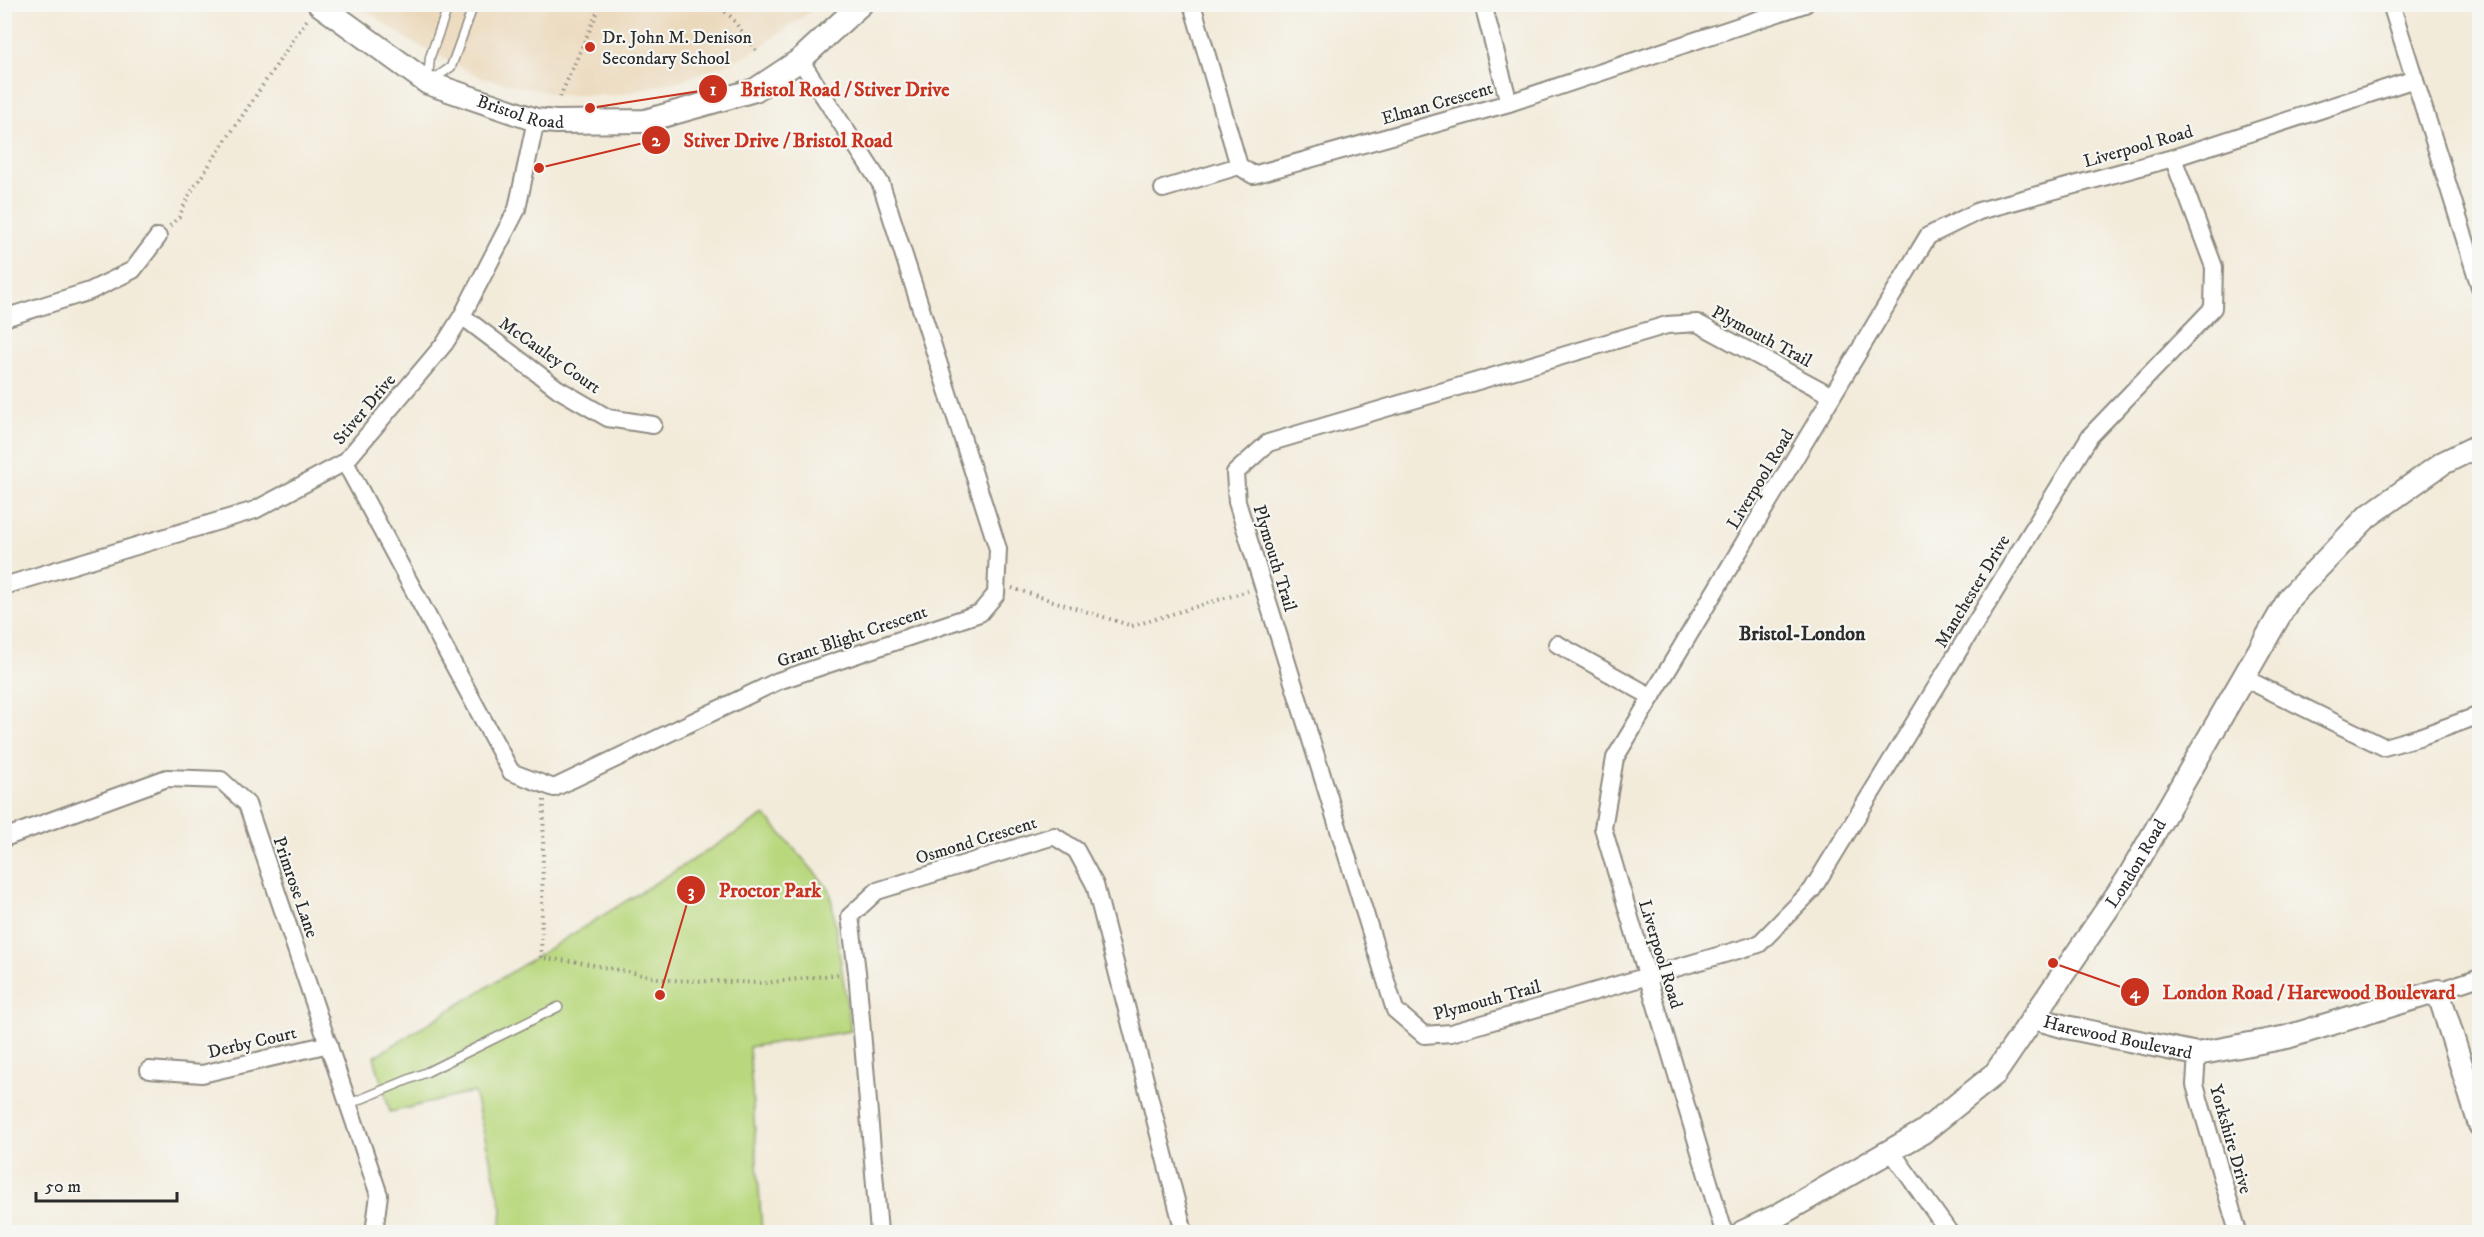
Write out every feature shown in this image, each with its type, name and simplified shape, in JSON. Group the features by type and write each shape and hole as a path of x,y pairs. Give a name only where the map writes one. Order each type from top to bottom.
{"street":[{"name":"Bristol Road","path":"316,8 428,83 536,120 645,121 755,90 800,60 861,4"},
{"path":"1163,189 1239,166 1192,4"},
{"path":"1483,4 1509,103"},
{"name":"Elman Crescent","path":"1239,166 1252,175 1509,103 1805,4"},
{"path":"2391,4 2480,287"},
{"name":"Grant Blight Crescent","path":"345,462 511,772 554,788 777,681 980,613 996,594 998,549 881,184 800,60"},
{"name":"Liverpool Road","path":"1724,1233 1603,828 1615,758 1928,236 1979,211 2173,158 2415,80"},
{"name":"Stiver Drive","path":"4,586 255,510 345,462 445,343 462,316 517,209 536,120"},
{"name":"Manchester Drive","path":"1647,975 1759,944 1812,890 2090,436 2213,308 2214,267 2173,158"},
{"path":"4,318 90,291 134,270 158,237"},
{"name":"McCauley Court","path":"462,316 558,389 608,418 653,425"},
{"name":"Plymouth Trail","path":"1647,975 1451,1033 1424,1035 1395,1010 1237,502 1235,473 1268,443 1668,325 1696,323 1832,396"},
{"name":"London Road","path":"1743,1233 1923,1132 1995,1074 2127,880 2289,597 2367,517 2443,463 2480,445"},
{"path":"1557,644 1652,697"},
{"path":"2244,678 2384,747 2480,715"},
{"name":"Primrose Lane","path":"4,837 167,778 222,780 247,804 379,1196 374,1233"},
{"name":"Osmond Crescent","path":"879,1233 857,972 850,916 877,891 1054,836 1076,850 1095,885 1184,1233"},
{"name":"Harewood Boulevard","path":"2034,1018 2066,1027 2196,1054 2287,1037 2480,977"},
{"path":"2438,991 2480,1125"},
{"name":"Derby Court","path":"149,1070 202,1074 328,1044"},
{"name":"Yorkshire Drive","path":"2196,1054 2195,1085 2238,1233"},
{"path":"1891,1151 1948,1233"}],"lane":[{"path":"428,83 430,57 449,4"},
{"path":"428,83 451,67 474,4"},
{"path":"349,1104 428,1072 558,1007"}],"path":[{"path":"560,97 600,4"},
{"path":"716,4 730,17 758,53"},
{"path":"158,237 179,217 189,195 316,8"},
{"path":"996,583 1132,626 1263,587"},
{"path":"544,784 541,958 579,962 668,980 765,983 857,972"}],"shaded area":[{"name":"Dr. John M. Denison Secondary School","path":"359,5 820,5 748,55 681,81 618,95 559,95 482,78 408,40"}],"green space":[{"path":"765,815 830,890 851,1031 749,1047 762,1232 500,1232 502,1209 474,1092 390,1112 374,1057"}],"place":[{"name":"Dr. John M. Denison Secondary School","path":"590,47"},
{"name":"Bristol Road / Stiver Drive","path":"590,108"},
{"name":"Stiver Drive / Bristol Road","path":"539,168"},
{"name":"London Road / Harewood Boulevard","path":"2053,963"},
{"name":"Proctor Park","path":"660,995"}],"district":[{"name":"Bristol-London","path":"1802,633"}]}
